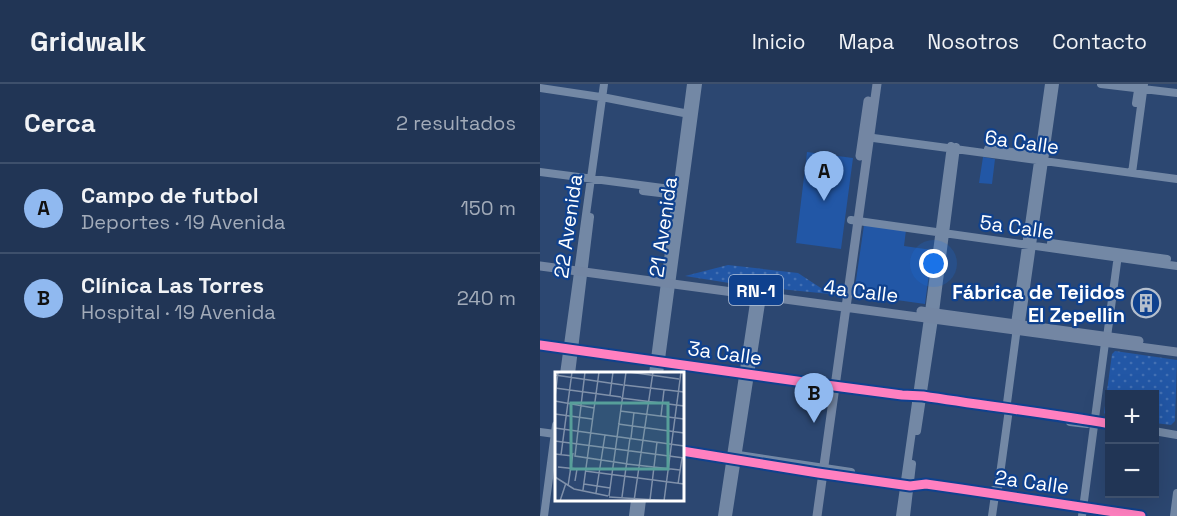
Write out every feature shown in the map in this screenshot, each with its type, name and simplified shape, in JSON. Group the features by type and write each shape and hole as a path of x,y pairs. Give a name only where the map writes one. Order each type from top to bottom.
{"main road":[{"path":"867,135 871,84"},
{"path":"814,516 867,135 877,84"},
{"name":"4a Calle","path":"540,261 581,269 931,315 1017,329 1177,346"},
{"name":"4a Calle","path":"540,266 581,269"},
{"name":"4a Calle","path":"669,281 758,296 843,304"},
{"name":"4a Calle","path":"1106,340 1177,352"}],"street":[{"name":"22 Avenida","path":"604,84 605,97"},
{"name":"22 Avenida","path":"571,372 571,349 581,269 605,97 609,84"},
{"name":"21 Avenida","path":"659,372 658,362 690,114 691,84"},
{"name":"21 Avenida","path":"669,281 677,193 690,114 698,84"},
{"path":"992,516 995,495 993,489 1030,243 1049,84"},
{"path":"1041,159 1056,84"},
{"path":"1101,84 1177,91"},
{"path":"1130,170 1141,86"},
{"path":"540,88 605,97 690,114"},
{"name":"6a Calle","path":"867,135 1177,175"},
{"path":"906,516 953,147"},
{"name":"6a Calle","path":"1130,170 1177,179"},
{"path":"540,174 677,193"},
{"name":"5a Calle","path":"855,219 1177,261"},
{"path":"1083,512 1118,255"},
{"name":"5a Calle","path":"1118,255 1177,266"},
{"path":"722,516 758,296"},
{"name":"3a Calle","path":"540,345 1053,418 1105,423"},
{"name":"22 Avenida","path":"565,372 571,349"},
{"name":"21 Avenida","path":"654,372 658,362"},
{"path":"540,432 555,434 553,481 544,516"},
{"path":"1159,433 1177,435"},
{"name":"2a Calle","path":"684,451 995,495 1083,512 1141,516"},
{"path":"728,516 731,457"},
{"path":"900,516 909,483"},
{"path":"1174,516 1177,493"},
{"path":"633,516 635,501"},
{"path":"640,516 642,501"}],"shaded area":[{"path":"807,152 853,158 841,249 796,243"},
{"path":"983,157 995,159 992,184 979,183"},
{"path":"864,225 906,230 904,246 932,250 925,304 854,294"},
{"path":"728,265 798,273 830,294 748,286 685,276"},
{"path":"1115,351 1177,360 1175,421 1171,425 1159,424 1159,390 1107,390 1112,354"}],"cycle path":[{"path":"540,345 811,383 923,396 1105,423"},
{"path":"684,451 818,473 910,486 926,484 1141,516"}],"place":[{"name":"Campo de futbol","path":"824,201"},
{"name":"Fábrica de Tejidos El Zepellin","path":"1146,303"},
{"name":"Clínica Las Torres","path":"814,423"}]}
